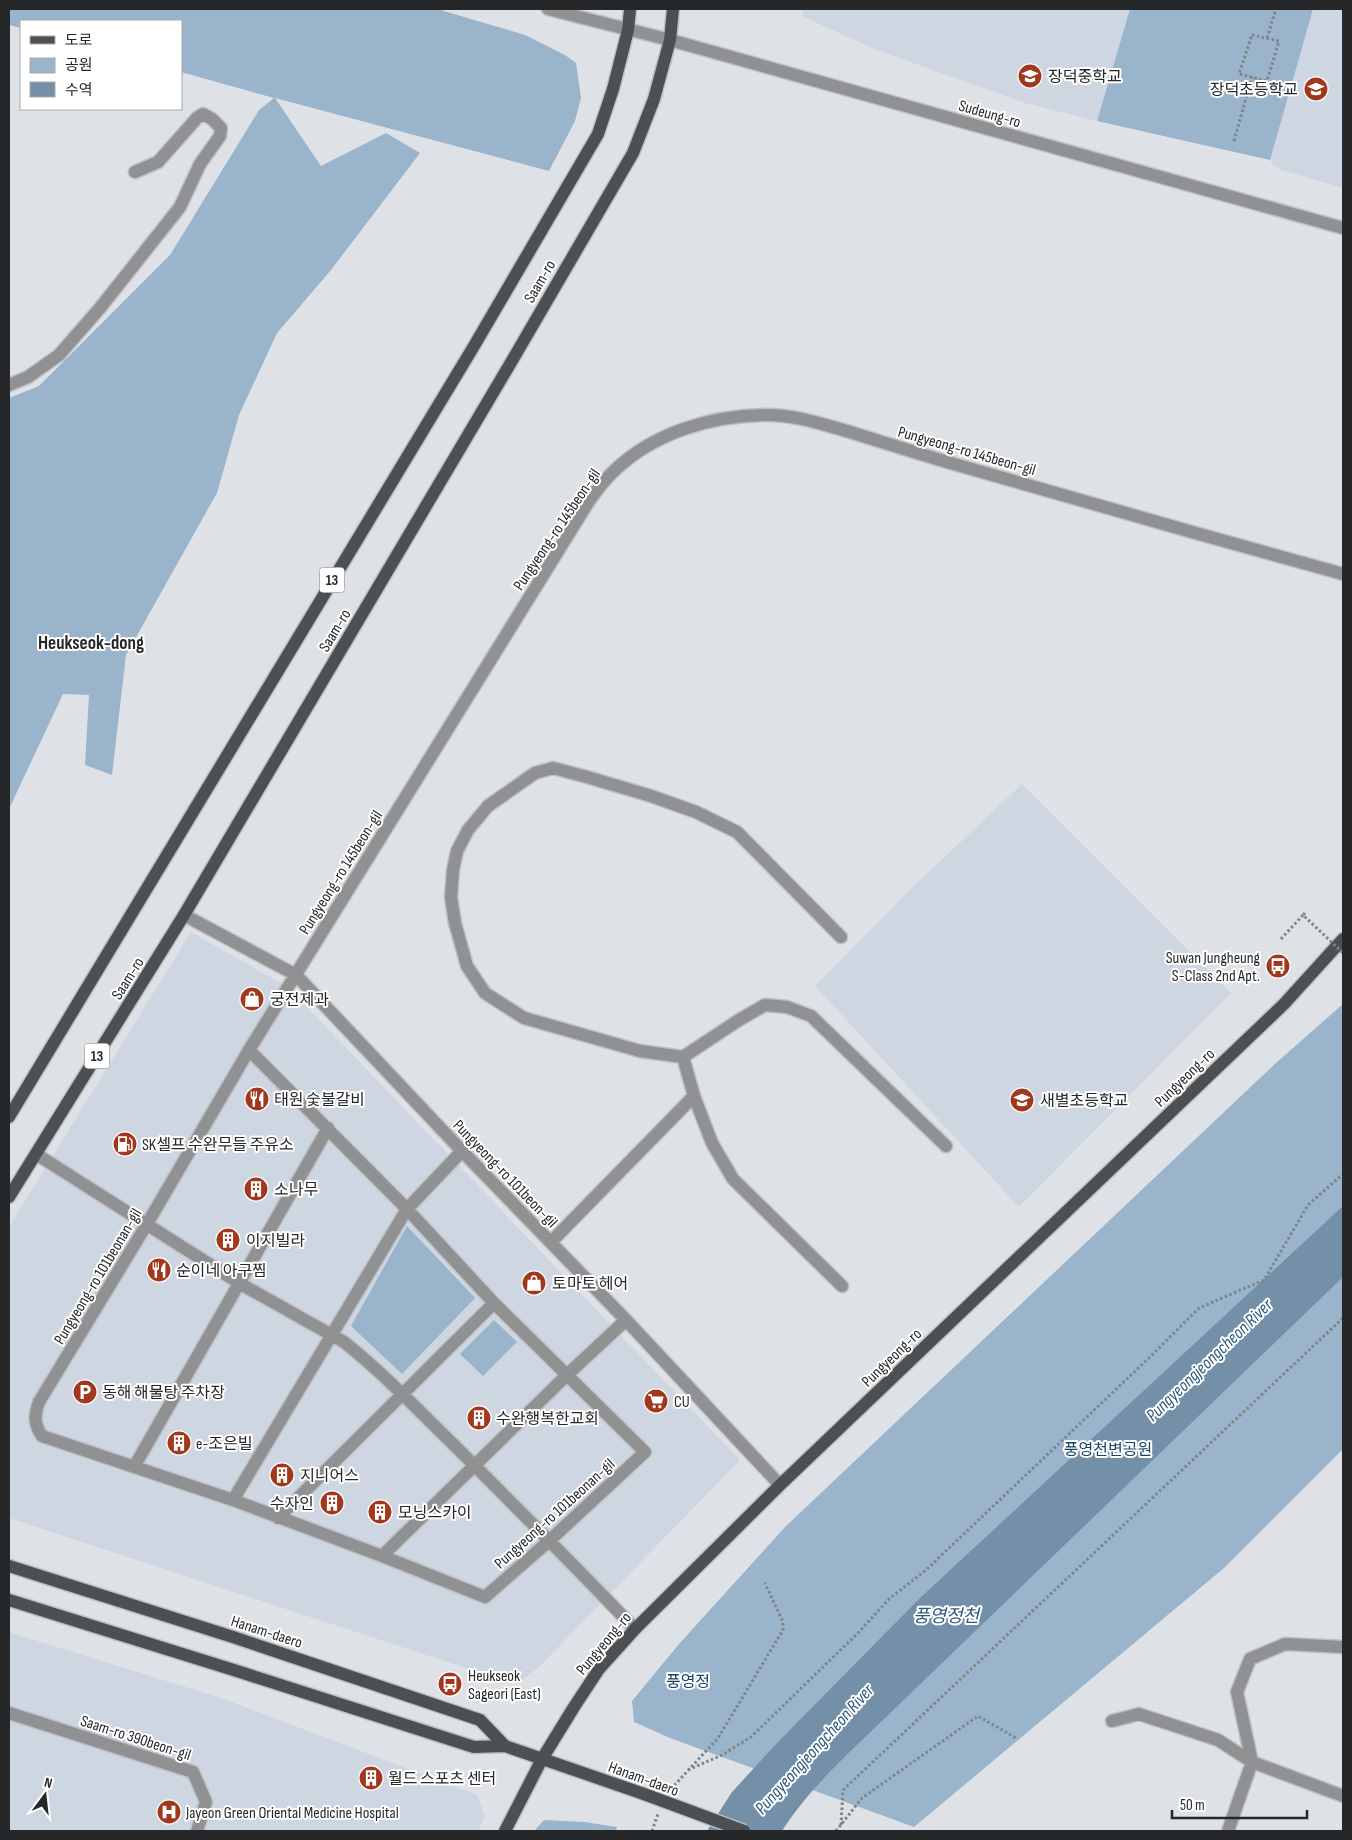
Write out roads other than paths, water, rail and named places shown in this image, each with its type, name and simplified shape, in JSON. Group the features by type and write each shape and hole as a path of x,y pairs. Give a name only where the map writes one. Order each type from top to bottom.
{"main road":[{"name":"Saam-ro","path":"9,1117 469,354 598,134 613,89 628,30 630,9"},
{"name":"Saam-ro","path":"9,1197 184,915 633,153 654,99 670,40 673,9"},
{"name":"Pungyeong-ro","path":"505,1831 542,1759 599,1669 635,1628 780,1485 1284,1004 1343,939"},
{"path":"9,1558 33,1574"},
{"name":"Hanam-daero","path":"9,1566 233,1637 480,1720 505,1746"},
{"name":"Hanam-daero","path":"9,1600 474,1747 505,1746 744,1831"}],"street":[{"name":"Sudeung-ro","path":"548,9 670,40 1343,228"},
{"path":"9,385 28,377 59,356 100,308 180,207 200,164 220,136 221,128 212,119 203,114 197,118 158,162 135,172"},
{"name":"Pungyeong-ro 145beon-gil","path":"296,975 589,501 614,470 631,457 668,436 688,428 716,420 742,416 766,414 801,418 955,464 1343,574"},
{"path":"841,937 736,832 696,812 651,796 553,768 535,773 488,806 468,830 457,851 453,870 451,897 467,966 485,993 524,1018 640,1051 684,1057 765,1005 787,1007 811,1016 946,1146"},
{"name":"Pungyeong-ro 101beon-gil","path":"184,915 296,975 462,1151 626,1320 780,1485"},
{"name":"Pungyeong-ro 101beonan-gil","path":"249,1050 407,1209 494,1303 646,1452 550,1541 485,1597 233,1500 42,1436 35,1426 35,1414 40,1402 249,1050 296,975"},
{"path":"684,1057 694,1096 712,1143 734,1179 842,1286"},
{"path":"551,1242 694,1096"},
{"path":"134,1467 328,1128"},
{"path":"233,1500 407,1209 462,1151"},
{"path":"36,1154 239,1282 344,1342 358,1353 378,1370 475,1466 635,1628"},
{"path":"278,1518 494,1303"},
{"path":"382,1556 568,1374 626,1320"},
{"path":"1228,1831 1252,1762 1237,1692 1250,1660 1285,1644 1343,1647"},
{"name":"Saam-ro 390beon-gil","path":"9,1712 193,1772 206,1802 197,1831"},
{"path":"1112,1721 1139,1714 1218,1740 1252,1762 1343,1796"}],"water":[{"name":"풍영정천","path":"1343,1206 1343,1277 849,1753 808,1796 782,1831 707,1831 732,1792 777,1743 920,1598"}],"place":[{"name":"장덕중학교","path":"1030,76"},
{"name":"장덕초등학교","path":"1316,89"},
{"name":"Suwan Jungheung S-Class 2nd Apt.","path":"1278,966"},
{"name":"궁전제과","path":"252,999"},
{"name":"태원 숯불갈비","path":"257,1099"},
{"name":"새별초등학교","path":"1022,1100"},
{"name":"SK셀프 수완무들 주유소","path":"125,1144"},
{"name":"소나무","path":"256,1189"},
{"name":"이지빌라","path":"228,1240"},
{"name":"순이네 아구찜","path":"159,1270"},
{"name":"토마토 헤어","path":"534,1283"},
{"name":"동해 해물탕 주차장","path":"85,1392"},
{"name":"CU","path":"656,1401"},
{"name":"수완행복한교회","path":"479,1418"},
{"name":"e-조은빌","path":"179,1443"},
{"name":"지니어스","path":"282,1475"},
{"name":"수자인","path":"332,1503"},
{"name":"모닝스카이","path":"380,1512"},
{"name":"Heukseok Sageori (East)","path":"450,1684"},
{"name":"월드 스포츠 센터","path":"371,1778"},
{"name":"Jayeon Green Oriental Medicine Hospital","path":"169,1812"}],"district":[{"name":"Heukseok-dong","path":"91,642"}],"water label":[{"name":"Pungyeongjeongcheon River","path":"1209,1360"},
{"name":"Pungyeongjeongcheon River","path":"814,1749"}],"park label":[{"name":"풍영천변공원","path":"1108,1449"},
{"name":"풍영정","path":"688,1681"}]}
